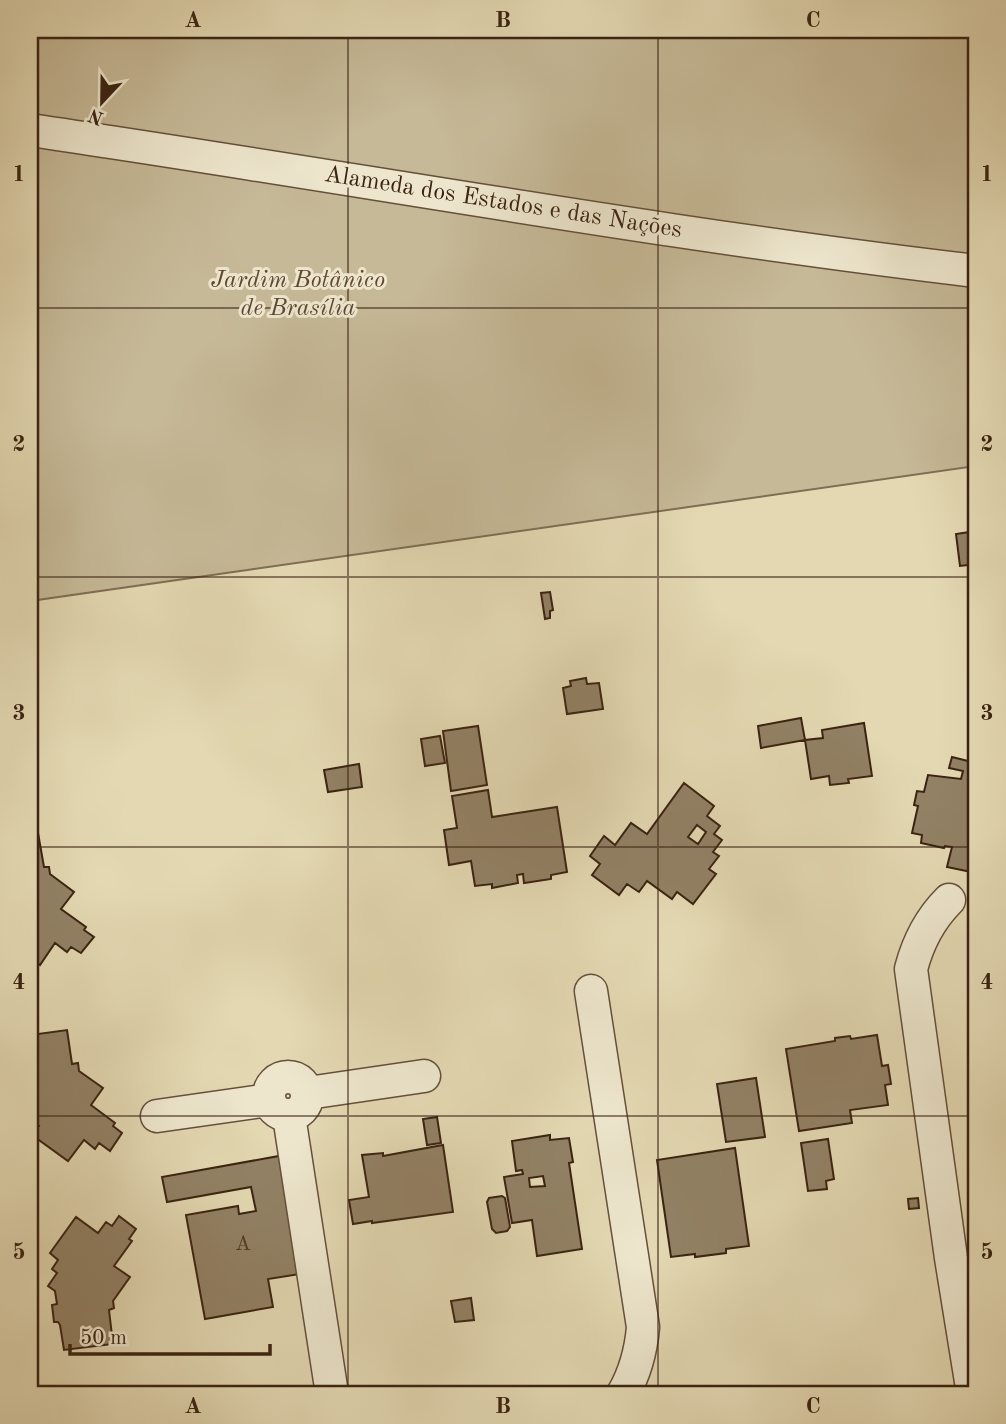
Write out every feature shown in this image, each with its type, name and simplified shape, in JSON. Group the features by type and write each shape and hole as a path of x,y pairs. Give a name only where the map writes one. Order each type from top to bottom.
{"street":[{"name":"Alameda dos Estados e das Nações","path":"30,130 654,226 976,271"},
{"path":"949,901 936,914 918,945 911,969 951,1258 973,1394"},
{"path":"592,991 643,1327 642,1348 623,1394"},
{"path":"157,1116 289,1103 424,1076"},
{"path":"289,1103 332,1394"}],"green space":[{"name":"Jardim Botânico de Brasília","path":"30,30 976,30 976,466 30,601"}],"building":[{"path":"976,531 976,564 960,566 956,534"},
{"path":"550,592 553,610 550,611 550,618 545,619 541,593"},
{"path":"586,678 587,684 599,683 603,709 567,714 563,688 571,686 570,681"},
{"path":"801,718 805,740 761,748 758,726"},
{"path":"864,723 872,776 830,785 829,776 811,779 805,740 823,738 822,730"},
{"path":"478,726 487,785 451,791 443,731"},
{"path":"440,736 445,763 425,766 421,739"},
{"path":"952,757 976,763 976,873 947,867 952,847 921,843 922,835 912,833 918,806 914,805 917,791 924,792 928,775 961,779 963,771 949,768"},
{"path":"359,764 362,787 328,792 324,770"},
{"path":"684,783 714,806 707,816 720,826 714,834 722,840 713,852 719,856 709,869 716,874 693,904 677,892 672,899 647,881 639,892 627,884 619,895 592,875 600,864 590,856 604,836 615,845 631,823 647,834","holes":["697,825 706,832 698,844 688,837"]},
{"path":"488,790 492,817 557,807 567,872 551,875 551,879 524,883 523,874 517,875 518,883 492,888 492,884 475,886 471,861 449,865 444,830 457,828 452,796"},
{"path":"38,833 44,867 49,867 50,874 74,892 61,909 86,927 84,930 94,937 81,953 71,947 67,952 55,943 40,965 30,958 30,834"},
{"path":"67,1030 72,1064 78,1063 79,1071 103,1088 91,1105 115,1123 113,1126 122,1133 110,1151 99,1143 95,1149 84,1140 68,1161 32,1135 39,1126 30,1119 34,1115 30,1112 30,1035"},
{"path":"877,1035 882,1066 888,1065 891,1084 885,1085 888,1105 850,1110 852,1123 799,1131 786,1049 835,1041 835,1038 850,1036 851,1039"},
{"path":"756,1078 765,1137 726,1142 717,1084"},
{"path":"437,1117 441,1143 427,1145 423,1119"},
{"path":"550,1135 550,1140 569,1138 573,1162 569,1163 582,1249 537,1256 532,1220 512,1223 504,1177 523,1174 522,1170 516,1171 512,1141","holes":["543,1176 545,1186 530,1187 529,1178"]},
{"path":"828,1139 834,1179 826,1181 827,1189 808,1191 801,1143"},
{"path":"443,1145 453,1212 353,1224 349,1200 369,1197 362,1155 383,1153 383,1156"},
{"path":"735,1148 749,1246 726,1249 726,1253 671,1257 657,1160"},
{"path":"279,1156 300,1274 268,1279 273,1307 205,1319 186,1215 238,1206 239,1214 256,1211 251,1187 167,1202 162,1177"},
{"path":"489,1198 505,1198 510,1227 507,1231 496,1233 492,1229 487,1202"},
{"path":"918,1198 919,1208 909,1209 908,1199"},
{"path":"119,1216 136,1229 129,1239 132,1241 114,1266 130,1277 113,1301 114,1308 109,1310 113,1344 64,1350 60,1325 54,1322 52,1305 57,1304 55,1291 48,1286 57,1273 52,1269 58,1260 50,1253 76,1217 98,1233 106,1222 112,1226"},
{"path":"471,1298 474,1320 455,1322 451,1301"}]}
